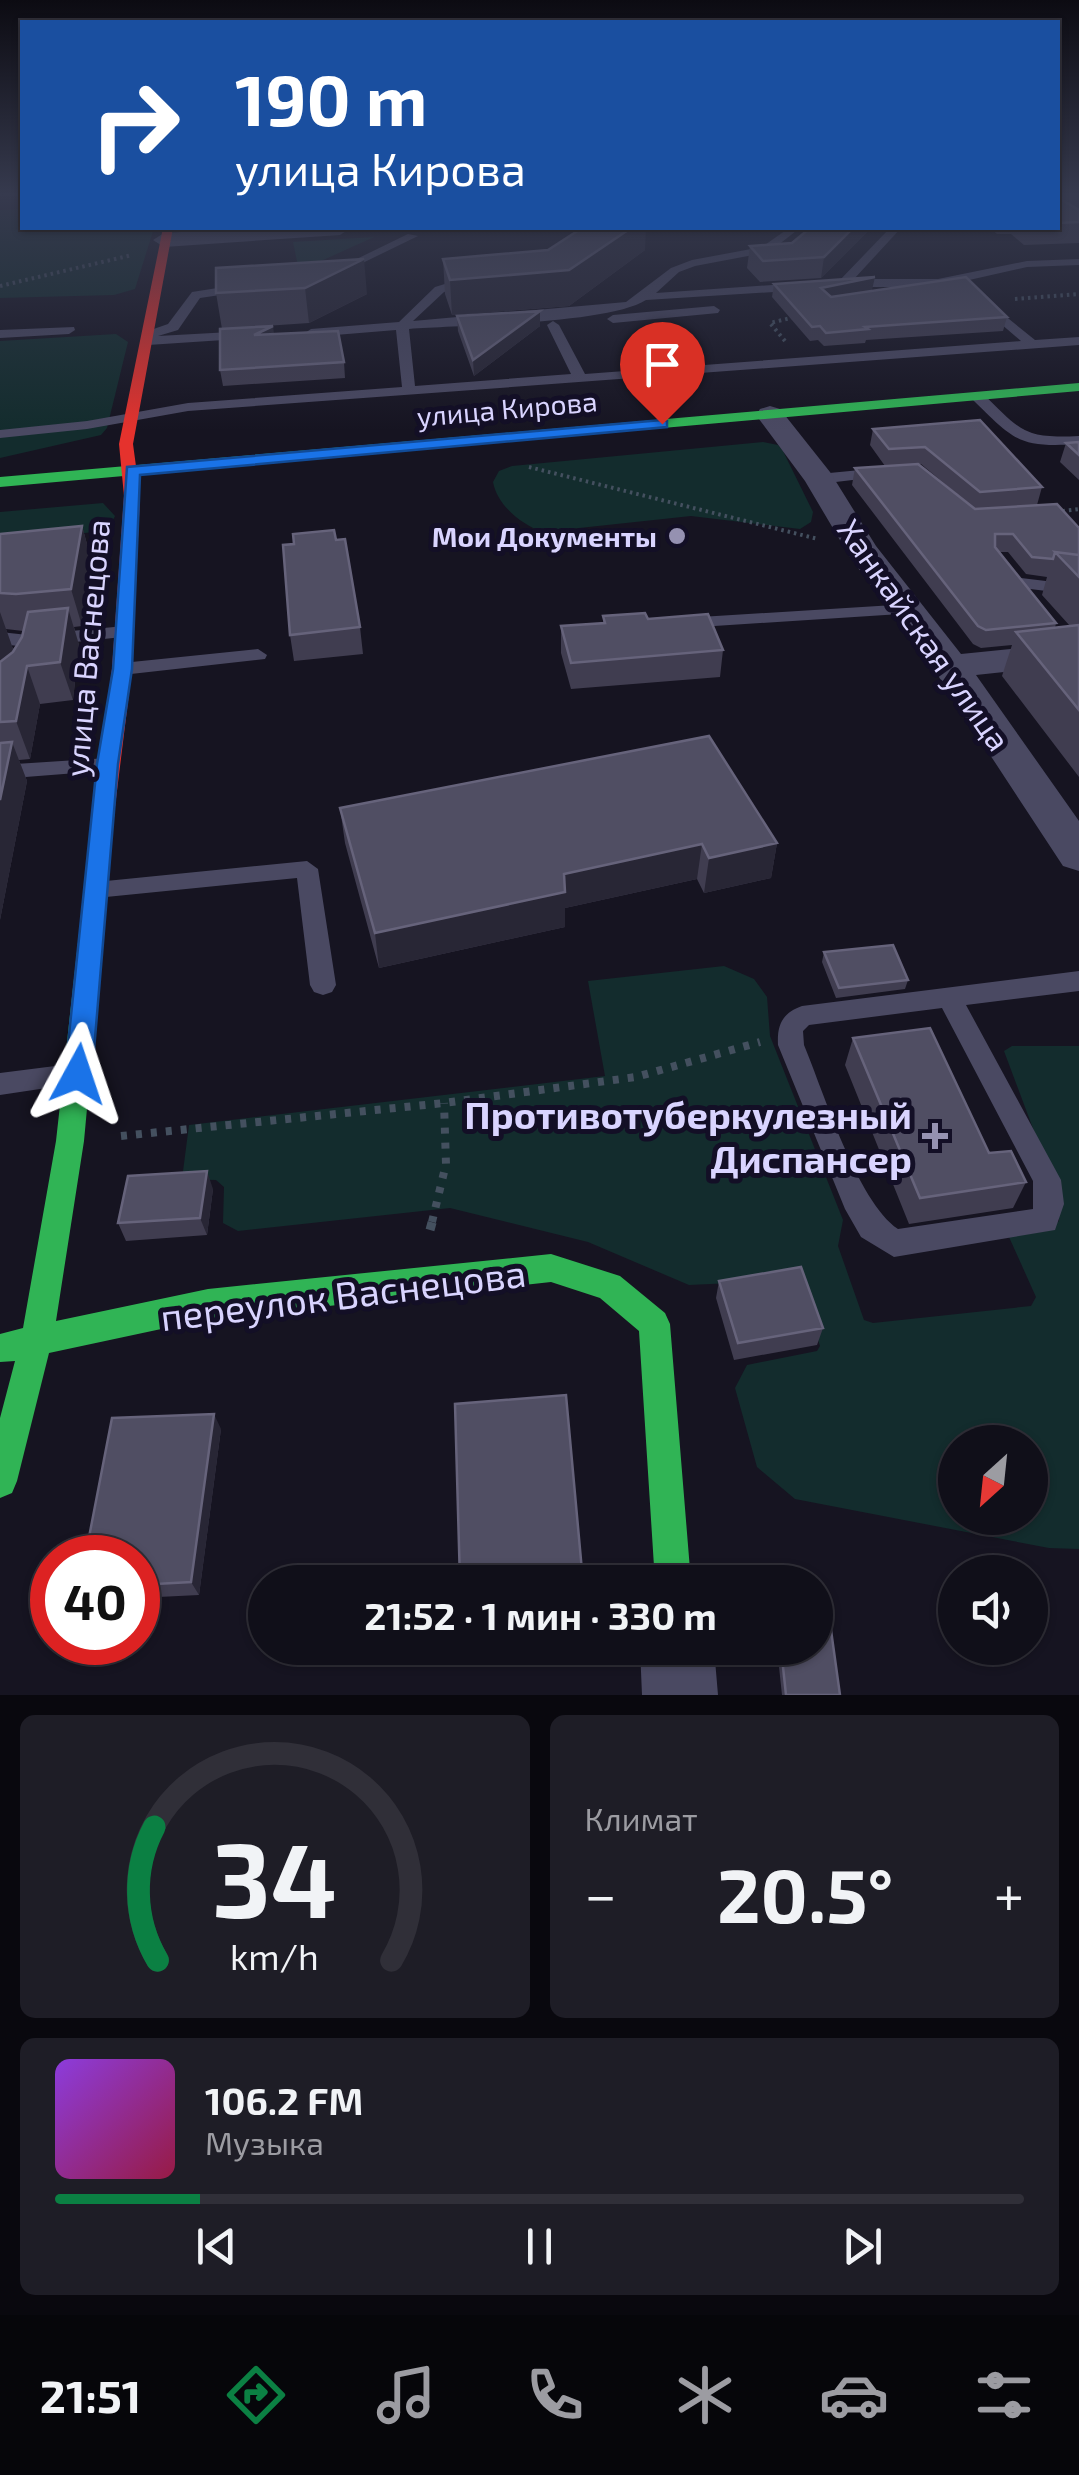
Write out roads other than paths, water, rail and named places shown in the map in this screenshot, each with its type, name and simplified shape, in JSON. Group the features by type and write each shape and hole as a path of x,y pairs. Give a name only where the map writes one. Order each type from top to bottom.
{"street":[{"name":"улица Васнецова","path":"0,1481 36,1340 70,1141 125,632 132,471 126,444 159,272"},
{"name":"улица Кирова","path":"0,482 1079,387"},
{"name":"Ханкайская улица","path":"770,415 819,479 862,550 951,666 1079,855"},
{"path":"951,666 1072,649"},
{"name":"переулок Васнецова","path":"0,1349 208,1304 418,1280 551,1268 610,1286 654,1324 672,1565"},
{"path":"678,1665 680,1695"}],"lane":[{"path":"323,277 334,272"},
{"path":"302,333 600,311 643,298 672,272"},
{"path":"842,284 853,272"},
{"path":"876,298 981,272"},
{"path":"409,391 402,328 440,286 476,280"},
{"path":"825,285 912,280 938,283"},
{"path":"148,338 173,328 196,295 262,286"},
{"path":"643,298 807,286"},
{"path":"983,302 1033,345"},
{"path":"433,325 441,329 554,325 714,310"},
{"path":"554,325 580,378"},
{"path":"0,334 69,330"},
{"path":"148,338 264,334"},
{"path":"0,434 101,423 188,407 1079,342"},
{"path":"188,407 232,394 345,384"},
{"path":"977,396 1022,440 1036,444 1079,440"},
{"path":"819,479 907,470"},
{"path":"1006,566 1042,611"},
{"path":"1021,583 1079,590"},
{"path":"670,624 910,610"},
{"path":"0,638 28,641 125,632"},
{"path":"25,664 28,641"},
{"path":"122,669 258,654"},
{"path":"0,772 108,764"},
{"path":"96,890 307,869 323,985"},
{"path":"949,997 1047,1180 1049,1204 1045,1221 894,1243 871,1227 848,1182 791,1045 790,1027 802,1016 949,997 1079,981"},
{"path":"0,1084 78,1074"}],"place":[{"name":"Мои Документы","path":"677,536"},
{"name":"Противотуберкулезный Диспансер","path":"935,1136"}]}
